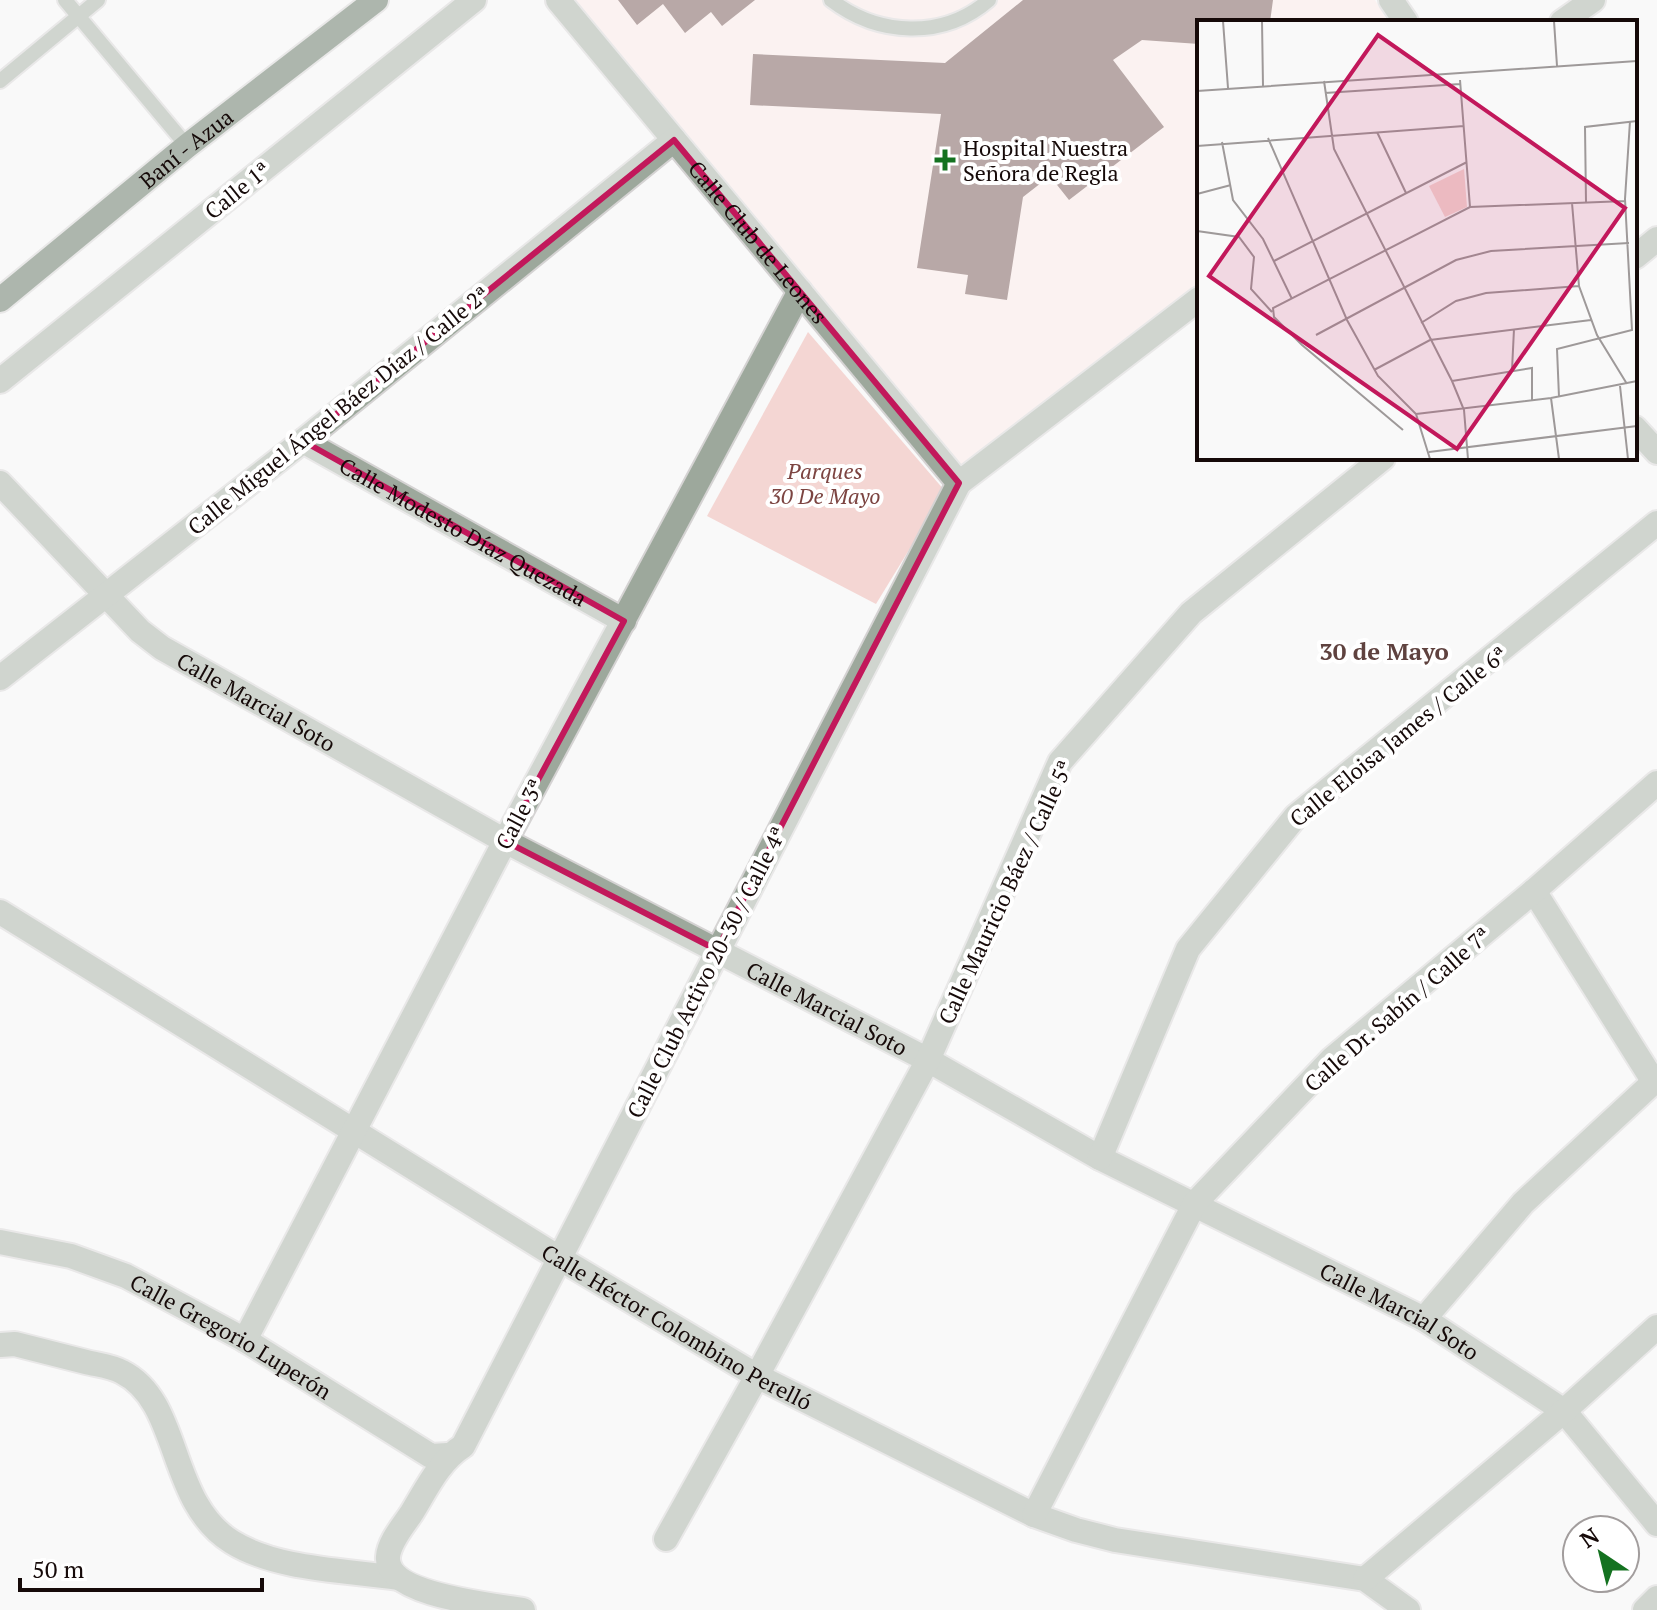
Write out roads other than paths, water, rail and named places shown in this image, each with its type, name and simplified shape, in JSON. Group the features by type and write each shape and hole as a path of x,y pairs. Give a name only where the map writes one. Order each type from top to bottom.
{"main road":[{"name":"Baní - Azua","path":"0,300 187,146 376,0"}],"street":[{"name":"Calle 1ª","path":"0,381 474,0"},
{"name":"Calle Club de Leones","path":"558,0 959,483"},
{"path":"1391,0 1405,20"},
{"path":"1565,20 1593,0"},
{"name":"Calle Miguel Ángel Báez Díaz / Calle 2ª","path":"0,678 303,441 674,140"},
{"path":"1637,255 1657,239"},
{"name":"Calle 3ª","path":"245,1340 505,841 800,291"},
{"path":"959,483 1197,301"},
{"path":"1637,430 1657,452"},
{"name":"Calle Modesto Díaz Quezada","path":"303,441 624,621"},
{"name":"Calle Mauricio Báez / Calle 5ª","path":"666,1539 928,1060 1060,762 1191,613 1381,460"},
{"name":"Calle Marcial Soto","path":"0,483 140,631 162,648 505,841 928,1060 1100,1158 1424,1319 1564,1411 1657,1524"},
{"name":"Calle Club Activo 20-30 / Calle 4ª","path":"398,1578 389,1568 388,1556 395,1539 448,1455 463,1446 959,483"},
{"name":"Calle Eloisa James / Calle 6ª","path":"1100,1158 1188,949 1296,816 1657,523"},
{"name":"Calle Dr. Sabín / Calle 7ª","path":"1034,1515 1195,1203 1332,1059 1534,891 1657,783"},
{"path":"1424,1319 1523,1203 1655,1080 1534,891"},
{"name":"Calle Héctor Colombino Perelló","path":"0,912 559,1258 757,1376 1034,1515 1115,1540 1365,1579 1408,1610"},
{"name":"Calle Gregorio Luperón","path":"0,1242 71,1256 126,1276 245,1340 431,1456 448,1455"},
{"path":"1365,1579 1564,1411 1657,1327"},
{"path":"0,1345 15,1344 121,1371 141,1385 154,1401 187,1489 207,1520 231,1541 268,1559 398,1578 426,1592 523,1610"},
{"path":"1645,1610 1657,1598"}],"lane":[{"path":"65,0 187,146"},
{"path":"0,81 98,0"},
{"path":"831,0 861,19 902,29 944,24 964,17 989,0"}],"place":[{"name":"Hospital Nuestra Señora de Regla","path":"945,160"}],"district":[{"name":"30 de Mayo","path":"1384,651"}],"park label":[{"name":"Parques 30 De Mayo","path":"825,482"}]}
